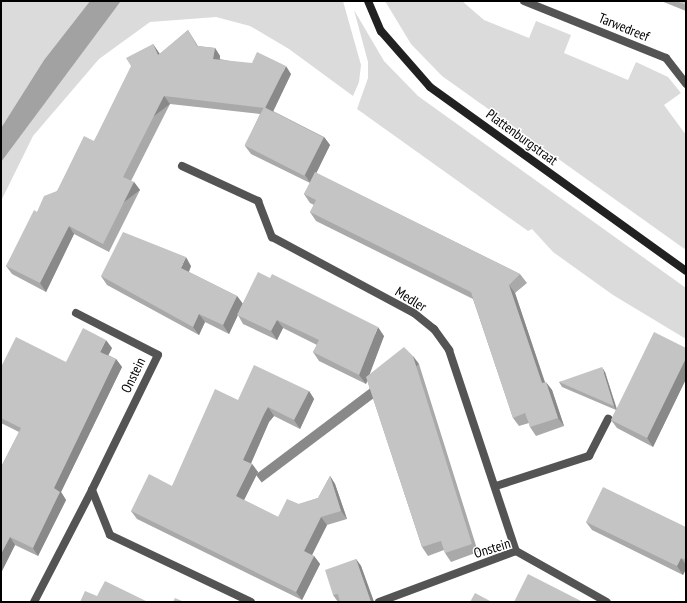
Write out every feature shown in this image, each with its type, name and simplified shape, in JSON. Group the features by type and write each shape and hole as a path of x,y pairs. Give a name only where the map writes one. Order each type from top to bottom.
{"street":[{"name":"Plattenburgstraat","path":"368,1 381,31 430,87 686,270"},
{"name":"Tarwedreef","path":"524,1 666,58 685,81"},
{"name":"Medler","path":"182,166 258,201 272,237 414,313 434,330 449,350 496,486 516,551"},
{"name":"Onstein","path":"34,602 92,490 158,355 76,313"},
{"path":"496,486 589,456 608,419"},
{"path":"92,490 110,535 251,602"},
{"name":"Onstein","path":"379,602 516,551 606,602"}],"shaded area":[{"path":"1,1 90,1 44,60 1,128"},
{"path":"90,1 121,1 1,162 1,128 44,60"},
{"path":"121,1 343,1 361,65 359,82 353,96 289,49 250,26 216,17 150,22 99,59 33,136 1,201 1,161"},
{"path":"385,1 462,1 484,20 529,38 536,21 571,35 564,53 628,80 636,62 668,77 681,93 664,105 686,135 686,250 442,76 411,44"},
{"path":"354,10 384,61 418,96 686,288 686,339 613,295 553,252 532,229 528,231 357,109 368,78 368,62"}],"building":[{"path":"676,1 686,1 686,5"},
{"path":"188,30 197,46 215,48 213,59 252,63 257,52 286,66 265,108 164,96 123,177 134,182 103,244 69,226 40,283 6,266 34,210 37,212 44,196 57,191 84,136 94,141 131,66 126,58 153,44 158,55"},
{"path":"264,107 324,137 304,176 244,145"},
{"path":"315,172 520,274 509,285 542,383 546,382 558,418 530,427 525,413 513,418 471,292 310,212 316,200 304,194"},
{"path":"123,232 186,257 181,268 237,296 223,325 199,314 193,327 101,276"},
{"path":"258,272 270,278 272,274 378,327 359,375 313,352 319,340 277,320 271,331 237,315"},
{"path":"83,328 106,340 100,352 116,359 54,488 60,492 33,548 10,537 1,554 1,467 21,428 1,418 1,367 16,337 66,362"},
{"path":"654,332 686,348 686,358 647,438 611,420"},
{"path":"404,347 413,356 472,544 445,553 441,541 422,547 366,377"},
{"path":"254,365 309,391 294,420 268,407 243,460 252,464 236,496 278,517 287,499 299,504 318,498 330,476 341,511 321,517 304,551 314,556 296,592 131,511 149,474 172,486 215,389 238,400"},
{"path":"602,367 614,406 559,382"},
{"path":"603,487 686,527 686,560 681,558 677,566 586,522"},
{"path":"356,559 371,602 340,602 338,594 333,595 325,570"},
{"path":"528,574 583,602 514,602"},
{"path":"105,581 148,602 80,602 85,591 97,596"},
{"path":"475,593 492,602 470,602"},
{"path":"175,598 184,602 173,602"}]}
